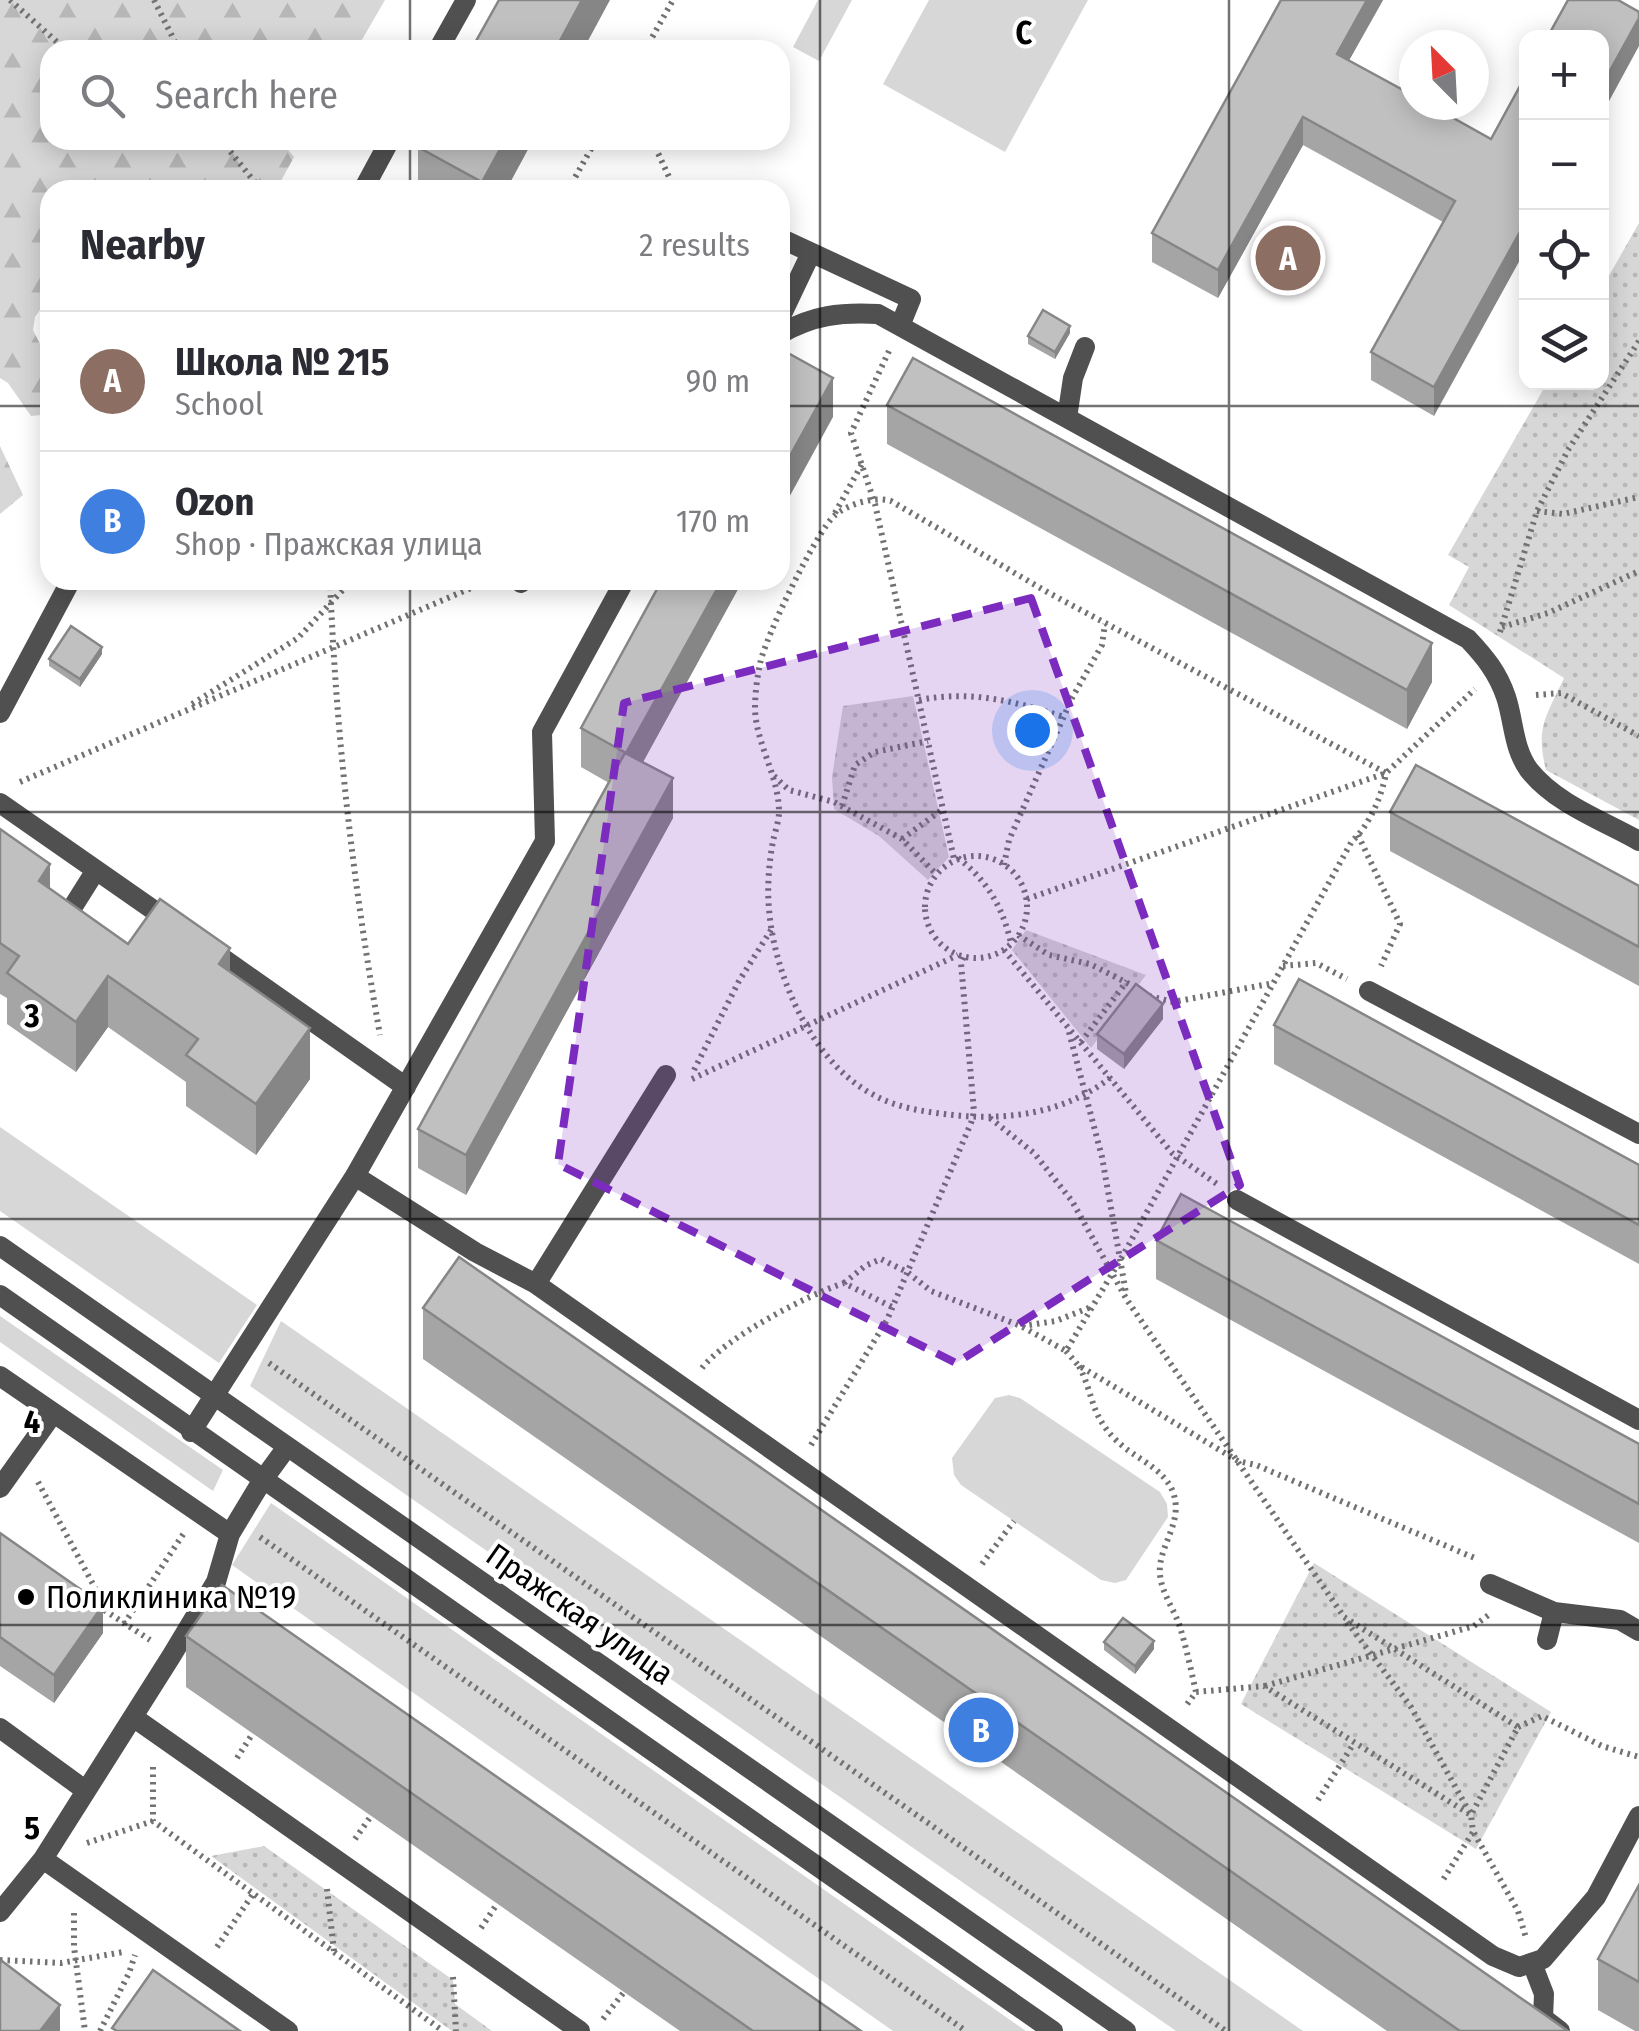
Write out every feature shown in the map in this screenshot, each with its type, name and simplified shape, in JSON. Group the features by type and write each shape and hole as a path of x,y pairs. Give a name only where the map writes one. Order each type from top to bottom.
{"street":[{"path":"444,40 466,0"},
{"path":"368,180 385,150"},
{"path":"790,243 912,299 900,326"},
{"path":"790,298 812,253"},
{"path":"790,328 839,312 878,314 1468,639 1490,662 1507,698 1514,736 1527,767 1552,793 1639,840"},
{"path":"1068,418 1073,378 1085,347"},
{"path":"1,709 66,590"},
{"path":"192,1432 355,1176 545,841 542,732 620,590"},
{"path":"3,795 96,870 406,1086"},
{"path":"62,924 96,870"},
{"path":"1370,991 1639,1134"},
{"path":"536,1284 666,1075"},
{"path":"355,1176 474,1252 536,1284 1493,1956 1520,1967 1543,1959 1596,1898 1639,1816"},
{"path":"1237,1200 1639,1420"},
{"name":"Пражская улица","path":"0,1246 1126,2031"},
{"path":"0,1296 1053,2031"},
{"path":"0,1376 230,1534"},
{"path":"0,1488 52,1414"},
{"path":"0,1912 8,1884 43,1858 172,1655 216,1582 230,1534 287,1446"},
{"path":"1490,1584 1554,1612 1620,1620 1639,1631"},
{"path":"1547,1640 1554,1612"},
{"path":"133,1717 580,2031"},
{"path":"0,1728 85,1790"},
{"path":"43,1858 288,2031"},
{"path":"1532,1963 1544,1994 1543,2018 1560,2031"}],"path":[{"path":"10,0 55,40"},
{"path":"154,0 174,40"},
{"path":"651,40 673,0"},
{"path":"229,150 253,180"},
{"path":"574,180 590,150"},
{"path":"657,150 670,180"},
{"path":"900,326 851,433 874,500 955,857 988,888 1006,922 1012,956 1177,1157 1218,1186"},
{"path":"1490,662 1537,511 1568,450 1639,341"},
{"path":"862,464 817,538 760,664 758,730 773,774 779,812 769,880 772,930 784,976 808,1024 834,1062 869,1093 920,1110 988,1117 1064,1106 1110,1078"},
{"path":"1537,511 1562,514 1639,498"},
{"path":"832,518 853,505 891,501 1106,623 1386,773"},
{"path":"1502,627 1548,613 1639,571"},
{"path":"330,590 351,853 378,1026"},
{"path":"167,719 298,638 343,590"},
{"path":"3,795 262,677 469,590"},
{"path":"1004,865 1009,840 1064,717 1102,645 1106,623"},
{"path":"258,665 262,677"},
{"path":"1026,899 1386,773 1477,687"},
{"path":"1507,698 1560,693 1639,736"},
{"path":"919,700 964,694 992,697 1064,717"},
{"path":"842,806 855,765 874,752 928,741"},
{"path":"1066,1351 1358,835 1384,786 1386,773"},
{"path":"773,774 789,790 842,806 902,839 936,874"},
{"path":"902,839 943,809"},
{"path":"1358,835 1400,924 1370,991"},
{"path":"955,857 981,857 1004,865 1021,883 1026,899 1026,916 1018,935 1008,947 981,958 961,955 942,944 929,924 926,899 936,874 955,857"},
{"path":"689,1080 739,981 772,930"},
{"path":"1018,935 1049,955 1090,964 1128,981 1154,999 1173,1002 1274,983"},
{"path":"666,1075 689,1080 961,955"},
{"path":"796,1466 880,1334 974,1116 961,955"},
{"path":"1282,966 1316,963 1348,980"},
{"path":"1081,1042 1128,981"},
{"path":"1068,1026 1105,1171 1127,1300"},
{"path":"988,1117 1034,1153 1072,1200 1127,1300 1344,1617 1411,1707 1518,1912 1532,1963"},
{"path":"686,1389 712,1356 880,1259 907,1272 931,1292 1020,1326 1066,1351 1078,1365 1238,1461 1256,1465 1490,1565 1490,1584"},
{"path":"844,1283 892,1307"},
{"path":"1020,1326 1056,1322 1092,1306"},
{"path":"248,1348 1226,2031"},
{"path":"1078,1365 1092,1409 1102,1423 1117,1441 1172,1487 1176,1518 1165,1543 1160,1582 1179,1626 1196,1692"},
{"path":"24,1455 108,1613"},
{"path":"124,1624 199,1512"},
{"path":"966,1585 1014,1521"},
{"path":"252,1531 966,2031"},
{"path":"1169,1728 1196,1692 1264,1686 1474,1626 1515,1595"},
{"path":"93,1602 172,1655"},
{"path":"1344,1617 1518,1727"},
{"path":"1264,1686 1471,1816"},
{"path":"1471,1816 1518,1727 1542,1716 1602,1746 1639,1757"},
{"path":"152,1731 153,1820"},
{"path":"1305,1822 1354,1742"},
{"path":"43,1858 153,1820"},
{"path":"153,1820 443,2031"},
{"path":"1426,1908 1474,1832"},
{"path":"322,1850 334,1952"},
{"path":"75,1881 76,1960 85,2031"},
{"path":"200,1970 253,1894"},
{"path":"0,1960 76,1960 136,1948 156,1938"},
{"path":"452,1940 456,2031"},
{"path":"100,2031 130,1972 136,1948"},
{"path":"594,2031 624,1992"}],"highlighted area":[{"path":"1031,598 1240,1185 956,1363 558,1164 624,703"}],"green space":[{"path":"0,0 385,0 362,40 40,40 40,150 288,150 294,157 281,180 40,180 40,310 33,330 40,344 40,415 31,416 8,383 0,378"},
{"path":"818,0 852,0 819,61 793,47"},
{"path":"929,0 1088,0 1005,152 883,84"},
{"path":"1639,223 1639,820 1546,770 1542,732 1564,678 1449,605 1469,567 1448,555 1543,390 1609,390 1609,276"},
{"path":"0,446 23,495 0,514"},
{"path":"913,696 949,857 928,880 879,836 834,809 832,777 843,706"},
{"path":"1026,930 1146,975 1091,1048 1012,950"},
{"path":"0,1127 257,1305 219,1363 0,1211"},
{"path":"0,1316 223,1470 213,1491 0,1342"},
{"path":"281,1321 1303,2031 1176,2031 250,1386"},
{"path":"995,1398 1020,1398 1160,1492 1167,1504 1168,1517 1126,1580 1101,1580 961,1485 954,1475 952,1458"},
{"path":"271,1503 1026,2031 893,2031 232,1565"},
{"path":"1314,1563 1551,1712 1476,1849 1241,1704"},
{"path":"264,1846 453,1980 455,2004 492,2031 452,2031 211,1856"}],"building":[{"path":"499,0 582,0 560,40 477,40"},
{"path":"1281,0 1367,0 1337,54 1399,88 1399,120 1457,120 1491,139 1519,88 1519,234 1434,387 1371,352 1455,201 1303,117 1218,270 1152,233"},
{"path":"1568,0 1618,0 1639,12 1609,72 1609,30 1551,30"},
{"path":"423,150 500,150 483,180"},
{"path":"1043,310 1070,326 1055,352 1028,336"},
{"path":"790,354 833,378 790,456"},
{"path":"913,358 1432,643 1407,690 887,405"},
{"path":"657,590 716,590 626,753 581,728"},
{"path":"71,626 102,647 80,679 49,659"},
{"path":"625,753 673,778 466,1155 418,1129"},
{"path":"1416,765 1639,886 1639,947 1390,812"},
{"path":"0,829 50,864 39,881 128,944 160,899 230,948 219,964 310,1028 256,1104 186,1055 198,1039 108,976 76,1022 7,973 19,956 0,943"},
{"path":"1299,979 1639,1165 1639,1225 1274,1025"},
{"path":"1136,984 1163,1004 1124,1054 1097,1034"},
{"path":"1181,1194 1639,1444 1639,1504 1156,1240"},
{"path":"459,1257 1568,2031 1460,2031 423,1308"},
{"name":"Поликлиника №19","path":"0,1533 103,1605 54,1675 0,1637"},
{"path":"222,1585 861,2031 753,2031 186,1636"},
{"path":"1123,1618 1154,1641 1135,1666 1104,1642"},
{"path":"1639,1885 1639,1982 1598,1959"},
{"path":"2,1961 60,2005 40,2031 0,2031"},
{"path":"153,1970 240,2031 112,2028"}],"place":[{"name":"Школа № 215","path":"1288,258"},
{"name":"Поликлиника №19","path":"26,1597"},
{"name":"Ozon","path":"981,1730"}]}
